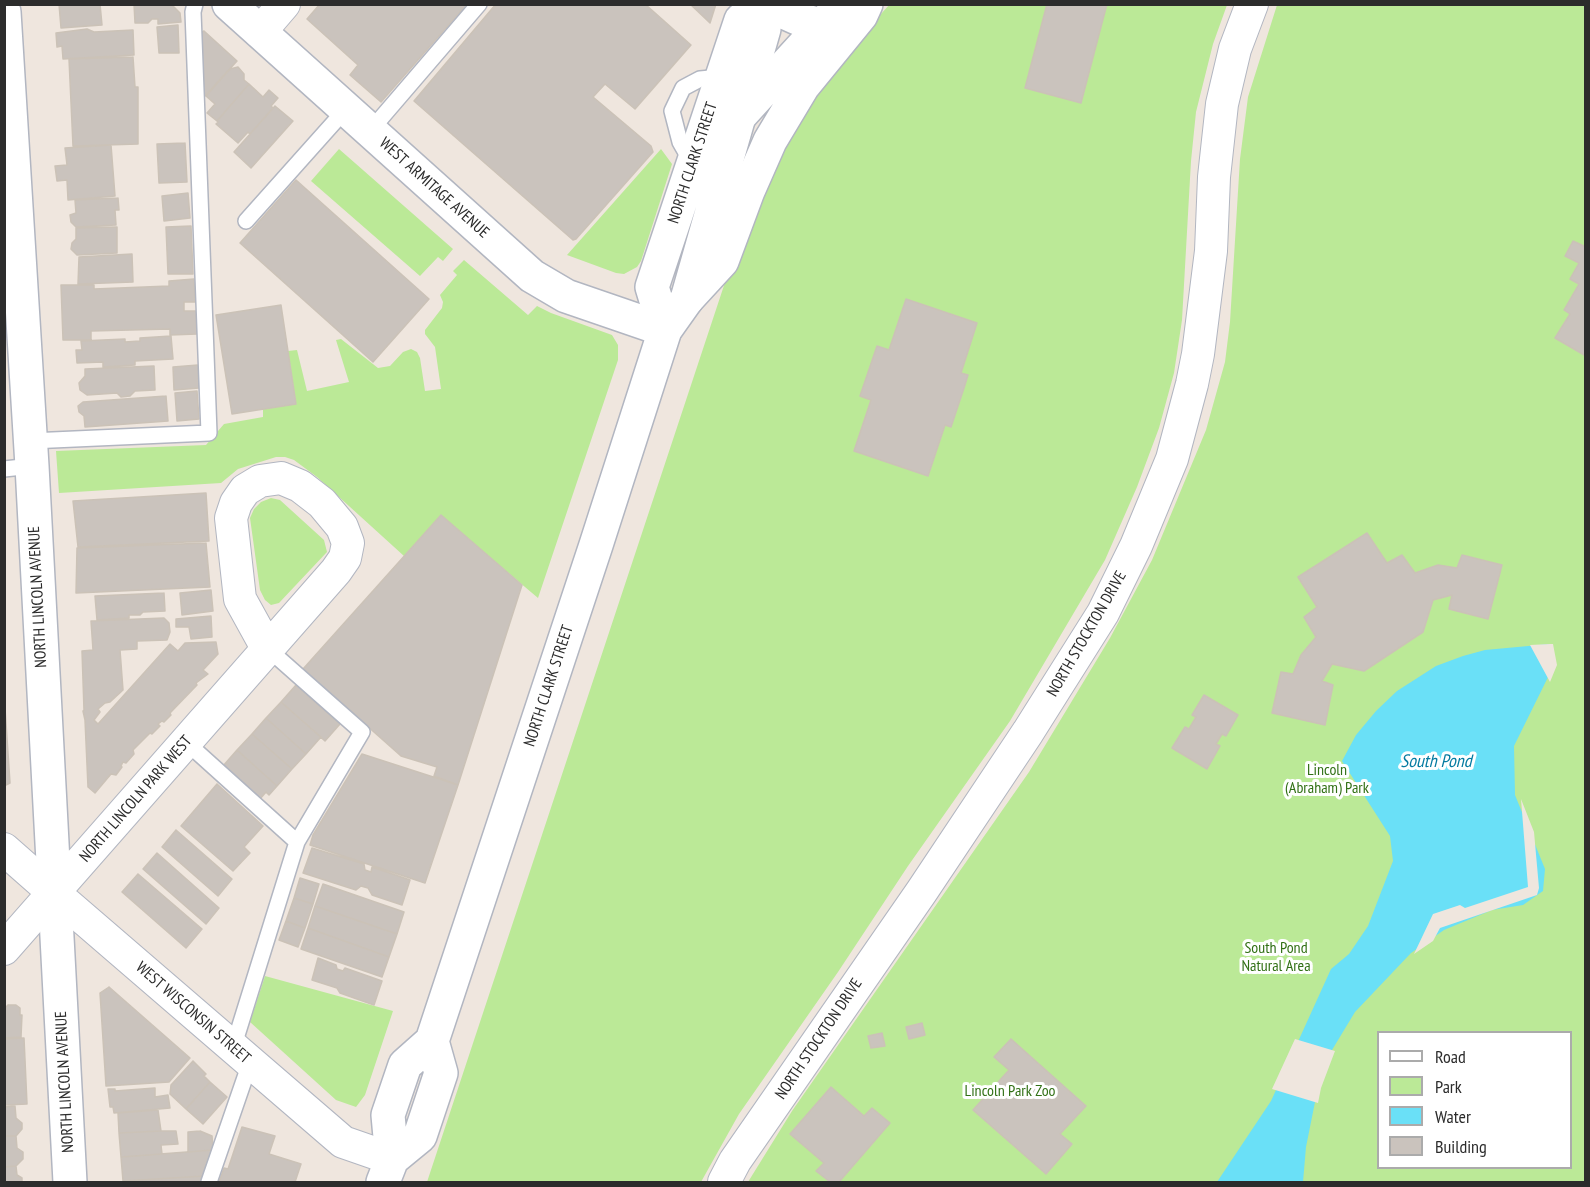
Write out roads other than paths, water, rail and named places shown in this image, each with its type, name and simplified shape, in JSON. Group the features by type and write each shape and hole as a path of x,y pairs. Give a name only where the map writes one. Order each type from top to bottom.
{"main road":[{"name":"WEST ARMITAGE AVENUE","path":"229,4 532,276 566,296 665,330"},
{"path":"762,4 797,18 831,15"},
{"name":"NORTH CLARK STREET","path":"665,330 652,287 741,20 762,4"},
{"name":"NORTH CLARK STREET","path":"388,1171 420,1136 441,1073 432,1041 665,330 687,299 764,29 762,4"},
{"path":"687,299 722,261 748,191 770,141 798,94 861,15 866,4"},
{"name":"NORTH LINCOLN AVENUE","path":"4,12 22,458 54,893 70,1182"},
{"path":"692,164 740,116 831,15"}],"street":[{"path":"260,32 284,4"},
{"name":"NORTH STOCKTON DRIVE","path":"724,1182 735,1161 922,891 1028,732 1103,613 1137,546 1172,459 1192,384 1198,354 1210,251 1214,177 1222,104 1235,49 1252,4"},
{"name":"NORTH LINCOLN PARK WEST","path":"4,949 336,571 345,558 348,543 342,527 322,503 300,486 281,478 260,481 244,490 231,518 240,599 267,648"},
{"name":"WEST WISCONSIN STREET","path":"4,849 343,1142 388,1171"}],"lane":[{"path":"22,458 209,434 193,12 195,4"},
{"path":"370,131 478,4"},
{"path":"246,221 346,109"},
{"path":"209,1182 297,842 362,732 267,648"},
{"path":"186,742 297,842"}],"water":[{"name":"South Pond","path":"1550,644 1554,665 1514,746 1515,795 1545,869 1543,891 1523,905 1492,910 1444,930 1411,953 1355,1012 1332,1050 1318,1087 1306,1147 1303,1182 1217,1182 1271,1101 1331,969 1349,954 1368,926 1393,861 1390,836 1342,761 1356,735 1397,691 1436,666 1485,650"}],"park label":[{"name":"Lincoln (Abraham) Park","path":"1327,779"},
{"name":"South Pond Natural Area","path":"1276,957"},
{"name":"Lincoln Park Zoo","path":"1010,1091"}]}
